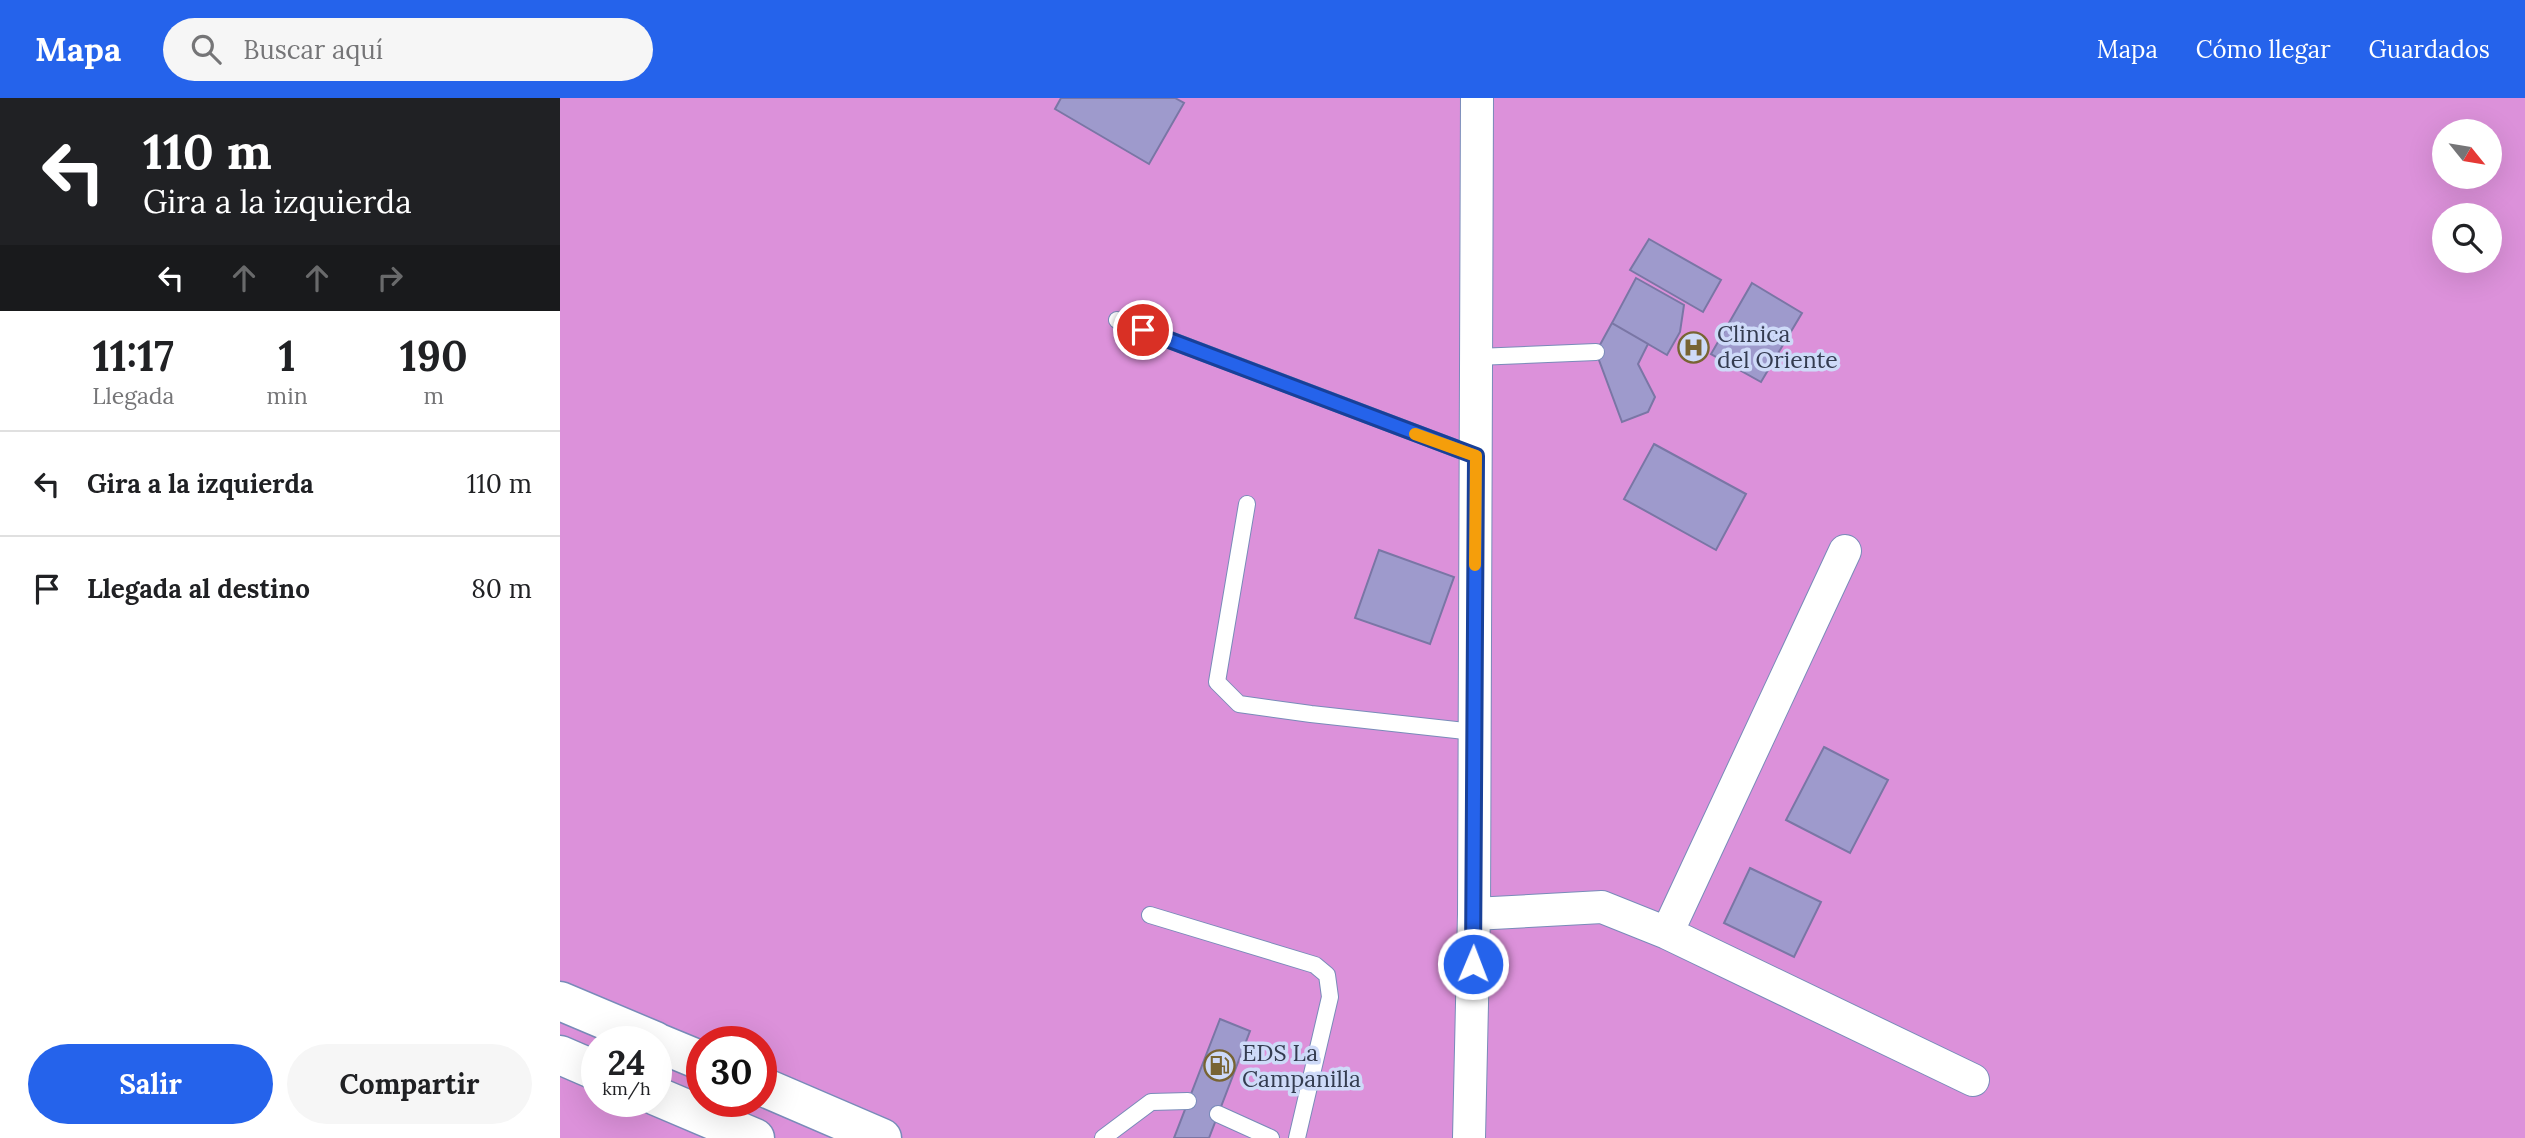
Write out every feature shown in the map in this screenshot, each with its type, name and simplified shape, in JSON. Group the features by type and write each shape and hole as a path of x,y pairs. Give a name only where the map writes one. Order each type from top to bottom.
{"street":[{"path":"1469,1138 1474,914 1477,98"},
{"path":"1667,933 1845,551"},
{"path":"1474,914 1601,906 1667,933 1973,1080"},
{"path":"560,1001 620,1026"},
{"path":"560,1055 581,1064"},
{"path":"777,1093 882,1138"},
{"path":"672,1103 755,1138"}],"lane":[{"path":"1117,320 1476,456"},
{"path":"1476,357 1596,352"},
{"path":"1247,504 1217,682 1239,704 1475,732"},
{"path":"1150,915 1315,965 1327,975 1330,997 1297,1138"},
{"path":"1103,1138 1151,1102 1188,1101"},
{"path":"1218,1114 1271,1138"}],"shaded area":[{"path":"560,98 2525,98 2525,1138 560,1138"}],"building":[{"path":"1061,98 1175,98 1184,103 1149,164 1055,109"},
{"path":"1649,239 1721,280 1703,312 1630,270"},
{"path":"1636,278 1684,305 1680,332 1667,355 1612,323"},
{"path":"1752,283 1802,313 1761,382 1711,354"},
{"path":"1612,323 1648,344 1638,364 1655,397 1648,412 1622,422 1596,352"},
{"path":"1654,444 1746,494 1716,550 1624,499"},
{"path":"1379,550 1454,577 1430,644 1355,618"},
{"path":"1824,747 1888,780 1850,853 1786,820"},
{"path":"1750,868 1821,902 1794,957 1724,923"},
{"name":"EDS La Campanilla","path":"1220,1019 1250,1031 1209,1138 1174,1138"}],"slow traffic":[{"path":"1415,434 1476,456 1475,565"}],"place":[{"name":"Clinica del Oriente","path":"1694,347"},
{"name":"EDS La Campanilla","path":"1219,1066"}],"route":[{"path":"1143,330 1476,456 1473,964"}]}
